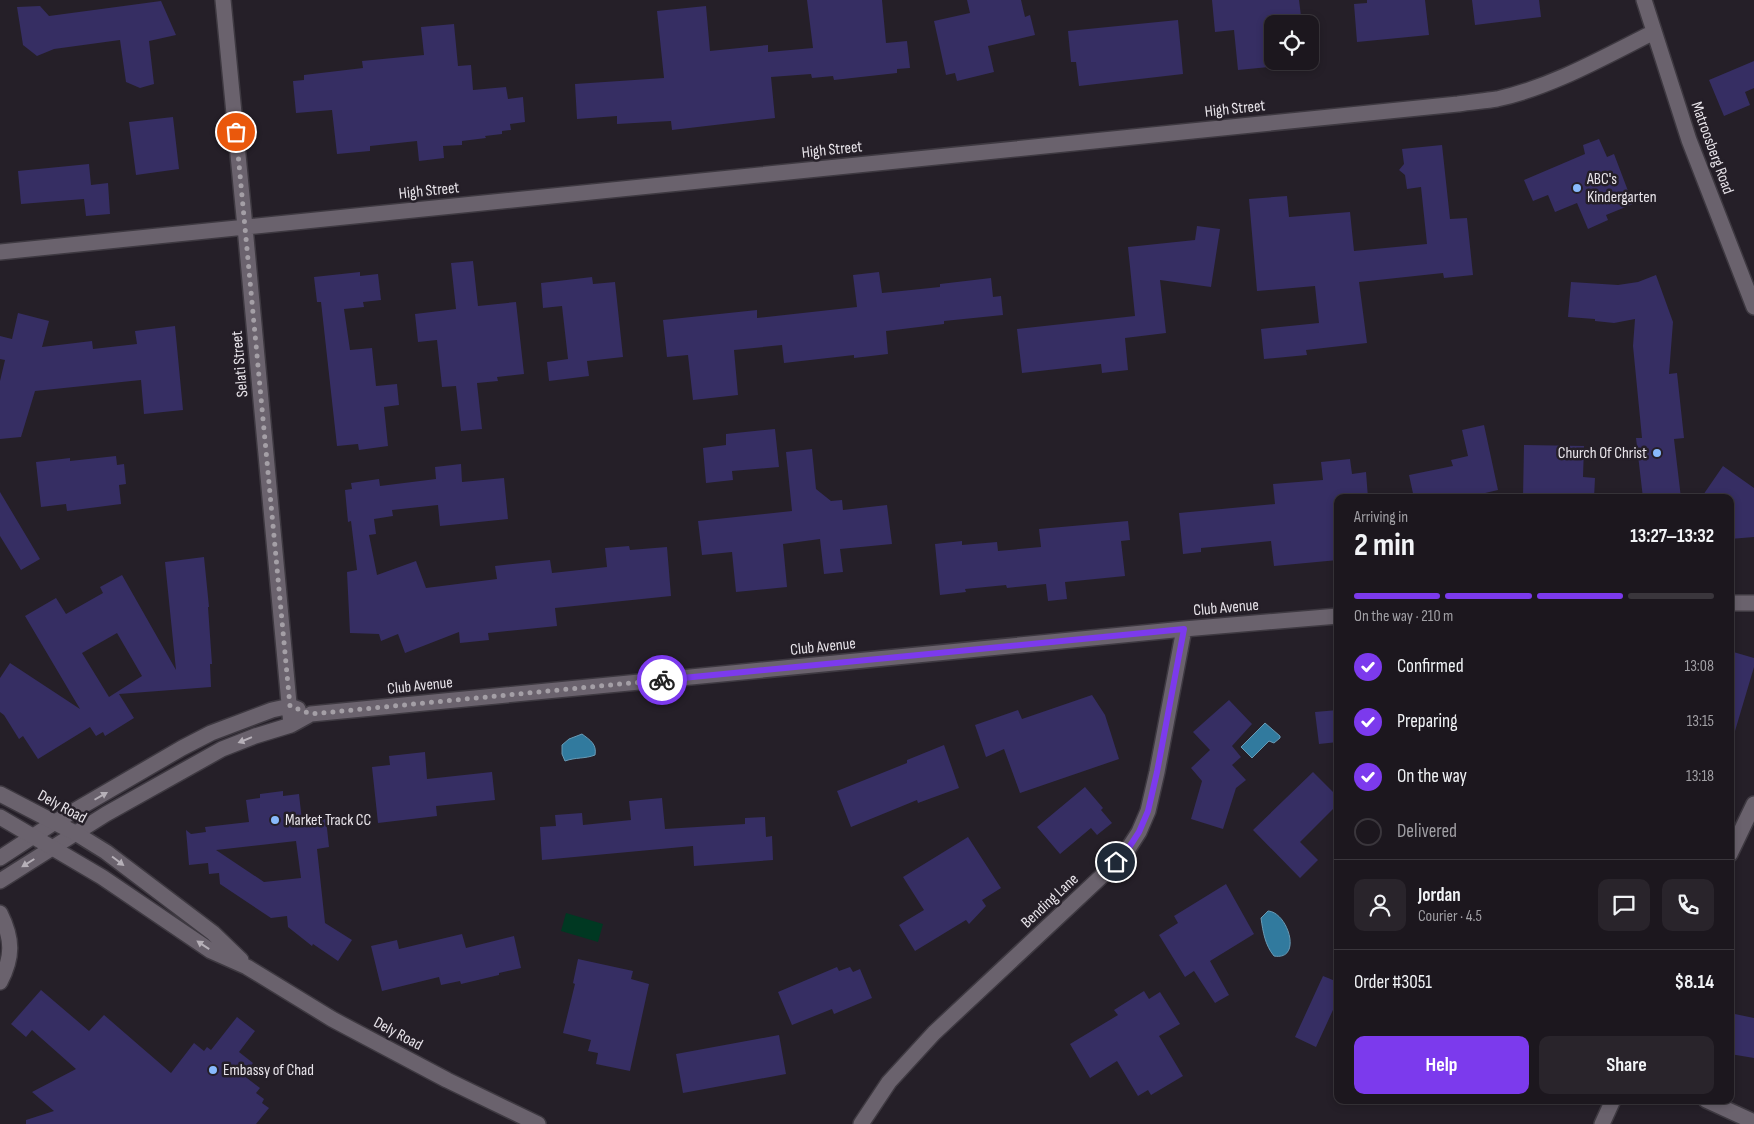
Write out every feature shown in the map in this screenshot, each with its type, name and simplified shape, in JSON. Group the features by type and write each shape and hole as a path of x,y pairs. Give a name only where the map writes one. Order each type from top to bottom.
{"street":[{"name":"Selati Street","path":"222,0 291,724"},
{"name":"Matroosberg Road","path":"1644,0 1689,140 1754,306"},
{"name":"High Street","path":"0,252 1497,99 1535,88 1576,71 1654,32"},
{"path":"1734,603 1754,603"},
{"name":"Club Avenue","path":"0,881 106,814 222,749 291,724 311,714 1184,629 1334,616"},
{"name":"Bending Lane","path":"861,1124 889,1082 934,1032 1104,874 1128,849 1139,832 1148,811 1184,629"},
{"name":"Club Avenue","path":"290,706 311,714"},
{"path":"0,858 55,822 182,748 211,733 272,710 290,706"},
{"name":"Dely Road","path":"0,794 77,834 106,852 213,933 247,966"},
{"path":"1734,846 1754,804"},
{"name":"Dely Road","path":"0,817 102,877 211,951 247,966 332,1019 448,1080 538,1124"},
{"path":"0,912 10,943 10,957 0,982"},
{"path":"1602,1124 1611,1104"},
{"path":"1715,1104 1754,1122"}],"green space":[{"path":"566,913 603,924 598,942 561,931"}],"water":[{"path":"1265,723 1280,738 1274,743 1269,741 1252,758 1241,747"},
{"path":"582,734 594,745 595,755 565,761 562,754 562,745 569,739"},
{"path":"1268,911 1275,913 1281,919 1289,936 1290,944 1288,951 1283,956 1274,956 1265,938 1261,918"}],"building":[{"path":"807,0 882,0 886,43 907,41 910,68 897,69 897,73 834,80 833,76 812,78 811,74 771,77 775,118 672,130 671,121 617,124 617,116 577,119 575,84 664,78 657,11 706,6 710,51 768,45 768,52 813,48"},
{"path":"967,0 1021,0 1025,17 1030,15 1035,35 988,46 994,72 957,81 955,73 946,75 934,21 970,13"},
{"path":"1212,0 1299,0 1301,15 1264,15 1264,67 1238,70 1234,30 1215,32"},
{"path":"1367,0 1425,0 1429,35 1357,42 1354,4 1367,3"},
{"path":"1472,0 1539,0 1541,17 1475,25"},
{"path":"161,1 176,35 149,41 154,84 140,88 126,82 120,40 54,49 37,56 23,45 17,7 40,6 49,16"},
{"path":"1178,20 1183,74 1079,86 1076,62 1071,62 1068,31"},
{"path":"454,24 458,66 471,65 473,90 506,87 508,99 523,97 525,122 510,124 511,130 502,131 502,134 462,141 462,145 443,146 444,158 419,161 417,141 370,146 370,151 337,154 332,110 296,113 293,81 304,80 304,75 363,68 362,61 424,55 421,27"},
{"path":"1754,61 1754,88 1745,92 1750,105 1724,116 1709,80"},
{"path":"173,117 179,169 136,175 129,122"},
{"name":"ABC's Kindergarten","path":"1599,139 1607,157 1614,154 1633,204 1606,215 1608,220 1588,229 1577,203 1555,212 1548,195 1533,201 1524,180 1585,154 1583,145"},
{"path":"1442,145 1450,219 1467,218 1473,275 1444,278 1443,273 1359,282 1367,343 1306,350 1307,355 1264,359 1261,329 1319,323 1315,286 1257,291 1249,199 1287,196 1289,217 1350,212 1354,251 1427,244 1421,187 1407,189 1405,175 1399,170 1404,164 1402,149"},
{"path":"89,164 91,185 108,183 110,214 86,216 84,199 21,204 18,171"},
{"path":"1197,226 1220,229 1211,287 1160,280 1166,333 1125,338 1128,370 1102,373 1101,364 1022,373 1017,329 1135,316 1128,247 1195,240"},
{"path":"473,261 478,306 516,302 524,374 497,377 498,381 477,383 482,429 461,431 456,386 442,387 437,340 418,342 415,314 456,309 451,263"},
{"path":"360,272 360,276 378,274 381,300 363,302 364,307 344,309 350,350 372,348 376,386 397,384 399,405 384,407 388,446 359,450 358,444 337,446 321,302 317,302 314,277"},
{"path":"879,272 882,293 940,287 940,284 991,278 993,297 1001,296 1003,315 944,321 944,324 886,331 888,354 854,358 854,355 784,363 782,345 734,350 738,395 693,400 688,355 667,357 663,320 757,310 757,318 857,307 853,275"},
{"path":"1656,275 1673,322 1669,374 1677,373 1684,438 1674,439 1681,494 1643,494 1636,438 1642,438 1633,346 1635,319 1614,323 1595,321 1595,319 1568,317 1571,282 1618,285 1638,282"},
{"path":"592,277 593,284 615,282 623,357 587,361 589,376 549,381 547,362 568,359 562,306 543,308 541,283"},
{"path":"18,313 49,321 42,347 92,341 93,349 137,344 135,331 175,326 183,410 144,414 141,380 35,391 21,437 0,439 0,381 5,360 0,359 0,336 12,339"},
{"path":"1484,425 1498,490 1481,494 1413,494 1409,475 1453,466 1451,460 1468,456 1462,430"},
{"path":"775,429 779,467 732,471 733,480 706,483 703,448 726,445 726,434"},
{"path":"1524,445 1584,446 1583,477 1595,478 1594,494 1523,494"},
{"path":"812,449 816,489 831,501 842,500 843,510 887,505 892,544 840,549 843,572 824,574 820,539 783,544 787,587 736,592 732,552 702,555 698,521 792,511 786,452"},
{"path":"116,456 117,465 124,464 126,484 119,485 121,504 67,511 66,504 41,507 36,462 70,458 70,461"},
{"path":"1350,459 1352,474 1366,472 1368,494 1334,494 1334,560 1274,566 1271,541 1201,548 1201,552 1183,554 1179,513 1275,504 1273,484 1323,480 1321,462"},
{"path":"461,464 462,482 504,478 508,519 440,526 438,505 392,510 393,516 374,519 376,534 369,535 377,575 416,561 426,588 497,579 495,566 550,560 552,573 607,567 605,548 629,546 630,550 667,547 671,596 555,608 557,626 488,633 489,640 460,643 459,632 405,653 398,634 381,641 379,634 350,633 347,572 357,570 351,521 348,522 345,490 352,489 351,483 379,479 380,486 436,479 435,467"},
{"path":"1723,466 1754,488 1754,537 1734,539 1734,494 1704,494"},
{"path":"0,492 40,559 21,570 0,536"},
{"path":"1128,521 1130,540 1121,541 1125,576 1065,582 1067,599 1048,601 1046,584 1007,588 1006,585 965,589 966,592 940,595 935,544 962,541 962,545 997,542 998,551 1041,547 1039,529"},
{"path":"204,557 209,607 212,664 210,664 211,687 119,694 134,718 105,736 103,732 96,736 90,727 38,759 23,736 19,739 4,715 0,712 0,678 10,663 80,709 25,616 56,598 66,614 103,593 100,587 122,575 176,670 165,562","holes":["117,633 142,676 109,697 82,653"]},
{"path":"1734,652 1754,658 1754,667 1735,731"},
{"path":"1092,695 1105,715 1119,759 1020,793 1004,749 986,757 975,725 1018,710 1022,719"},
{"path":"1229,700 1252,724 1232,746 1241,757 1232,765 1246,780 1236,788 1223,829 1191,819 1202,781 1191,768 1210,750 1193,732"},
{"path":"1334,710 1334,742 1319,744 1315,712"},
{"path":"944,745 959,788 918,803 917,800 851,827 837,791 907,763 907,760"},
{"path":"425,752 427,779 492,772 495,800 436,806 437,816 378,823 372,767 390,765 389,756"},
{"path":"1313,772 1334,793 1334,808 1300,842 1318,860 1300,878 1253,830"},
{"path":"1085,787 1103,808 1101,810 1112,823 1097,835 1091,828 1060,854 1037,827"},
{"path":"283,791 283,796 299,794 302,821 326,819 329,847 317,849 325,923 352,940 338,961 313,944 312,946 288,927 287,916 271,918 220,884 219,873 209,874 208,863 189,865 186,830 191,834 206,832 205,827 249,822 246,800 260,798 260,794","holes":["296,841 301,878 264,882 216,850"]},
{"path":"662,798 665,829 745,824 745,818 765,817 766,837 772,836 773,860 694,866 693,846 542,860 540,827 556,826 555,815 582,813 583,825 631,820 629,801"},
{"path":"968,837 1001,888 982,900 986,906 969,924 966,920 915,951 899,925 924,910 903,877"},
{"path":"1226,884 1254,934 1210,961 1229,995 1215,1003 1194,971 1185,977 1159,935 1178,923 1174,916"},
{"path":"462,934 466,948 514,936 521,968 461,984 460,981 441,985 439,977 382,991 371,946 397,940 399,949"},
{"path":"578,959 633,971 631,979 649,984 630,1071 596,1064 598,1053 588,1051 591,1040 563,1033 575,984 573,983"},
{"path":"837,967 839,971 850,967 853,972 860,969 872,998 834,1014 832,1009 792,1025 778,992"},
{"path":"1323,976 1334,980 1334,1008 1316,1047 1295,1037"},
{"path":"41,990 89,1031 104,1015 171,1073 194,1043 204,1051 207,1047 211,1050 237,1017 255,1031 239,1052 253,1063 243,1075 260,1088 256,1093 264,1099 262,1103 269,1108 256,1124 26,1124 26,1120 54,1111 32,1092 76,1069 32,1030 26,1037 11,1024"},
{"path":"1144,991 1149,999 1160,992 1180,1024 1159,1036 1183,1076 1151,1095 1148,1090 1138,1096 1117,1061 1090,1078 1070,1044 1118,1015 1114,1010"},
{"path":"1734,1014 1754,1018 1754,1058 1734,1055"},
{"path":"779,1035 786,1074 683,1093 676,1054"}],"way so far":[{"path":"236,132 290,706 311,714 662,680"}],"place":[{"name":"ABC's Kindergarten","path":"1577,188"},
{"name":"Church Of Christ","path":"1657,453"},
{"name":"Market Track CC","path":"275,820"},
{"name":"Embassy of Chad","path":"213,1070"}],"route":[{"path":"662,680 1184,629 1148,811 1139,832 1128,849 1116,862"}]}
